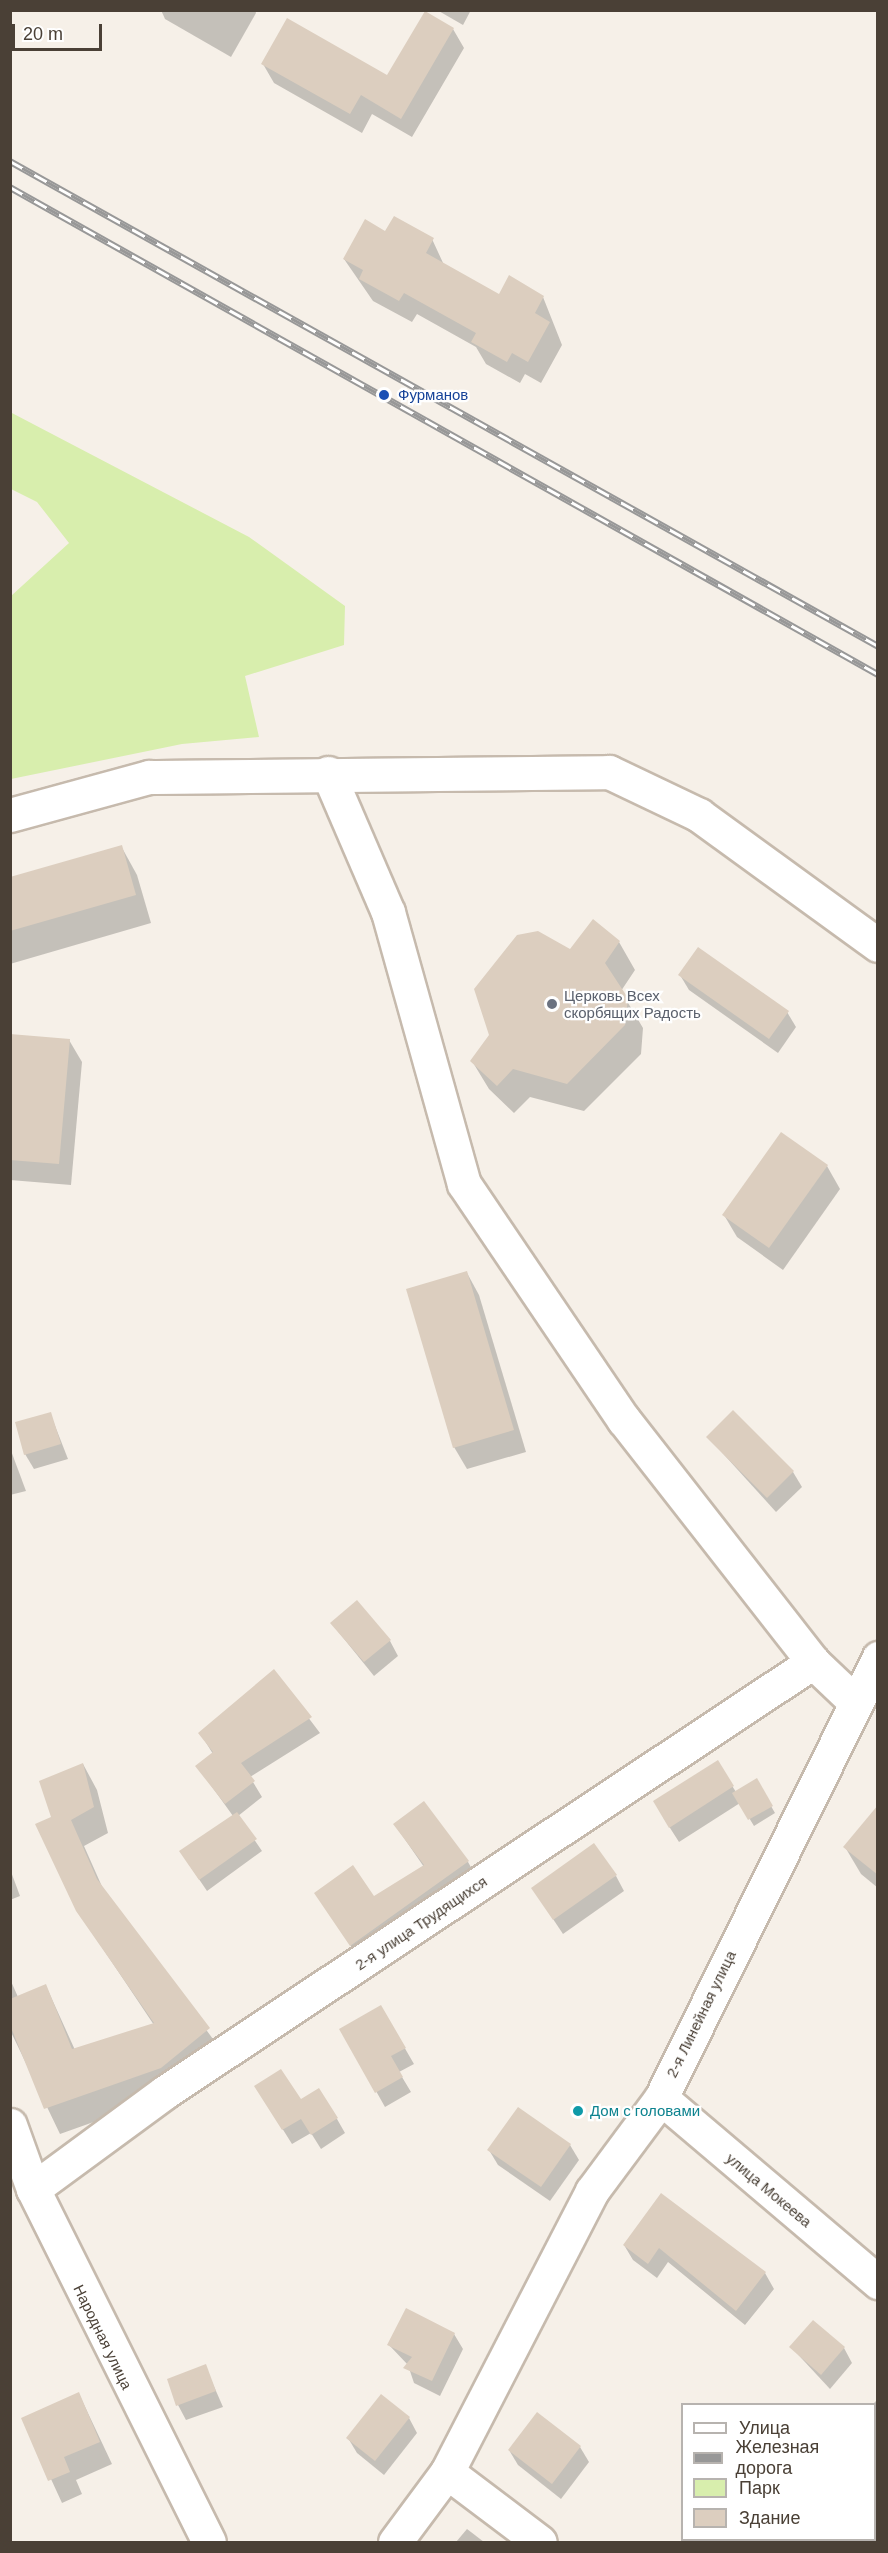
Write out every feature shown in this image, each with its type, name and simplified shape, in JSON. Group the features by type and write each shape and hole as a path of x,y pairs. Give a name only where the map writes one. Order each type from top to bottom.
{"street":[{"path":"10,815 149,777 328,773 609,772 699,815 878,945"},
{"path":"328,773 388,912 464,1184 624,1420 813,1662 853,1700"},
{"name":"2-я Линейная улица","path":"394,2542 447,2472 592,2191 661,2098 853,1700 878,1658"},
{"name":"2-я улица Трудящихся","path":"33,2189 165,2092 813,1662"},
{"name":"улица Мокеева","path":"661,2098 878,2282"},
{"name":"Народная улица","path":"10,2125 33,2189 209,2542"},
{"path":"447,2472 540,2542"}],"green space":[{"path":"10,412 249,537 345,606 344,645 245,676 259,737 182,744 11,779 11,596 69,543 37,502 11,489"}],"building":[{"path":"425,11 454,28 401,119 361,95 350,114 261,64 287,18 387,75"},
{"name":"Фурманов","path":"394,216 434,238 426,253 499,294 509,275 544,296 535,313 550,322 528,362 512,353 507,362 471,342 476,333 404,293 399,301 359,279 363,270 343,259 365,219 385,231"},
{"path":"122,845 136,895 10,931 10,877"},
{"name":"Церковь Всех скорбящих Радость","path":"593,919 620,941 605,963 628,998 625,1025 567,1084 513,1069 497,1086 470,1061 489,1035 474,989 517,935 538,931 570,949"},
{"path":"698,947 789,1011 769,1039 678,975"},
{"path":"10,1034 70,1039 59,1164 10,1160"},
{"path":"781,1132 828,1165 769,1248 722,1215"},
{"path":"467,1271 514,1430 453,1448 406,1289"},
{"path":"733,1410 794,1471 767,1498 706,1437"},
{"path":"51,1412 61,1444 24,1455 15,1422"},
{"path":"357,1600 391,1640 364,1662 330,1623"},
{"path":"274,1669 312,1717 241,1763 255,1781 225,1804 195,1766 213,1752 198,1733"},
{"path":"718,1760 734,1786 669,1828 653,1801"},
{"path":"83,1763 94,1807 71,1820 97,1879 210,2028 161,2068 44,2109 10,2025 10,1999 46,1984 72,2049 154,2023 76,1911 35,1824 51,1817 39,1781"},
{"path":"757,1778 773,1806 748,1820 732,1793"},
{"path":"424,1801 469,1861 350,1946 314,1893 353,1865 374,1896 424,1865 393,1824"},
{"path":"878,1805 878,1875 843,1847"},
{"path":"237,1812 257,1839 199,1880 179,1851"},
{"path":"594,1843 617,1875 553,1920 531,1888"},
{"path":"381,2005 406,2048 391,2056 403,2077 375,2093 339,2029"},
{"path":"281,2069 301,2099 319,2088 338,2118 311,2135 301,2119 282,2130 254,2086"},
{"path":"518,2107 571,2144 541,2187 487,2150"},
{"path":"661,2193 766,2272 736,2311 659,2248 648,2264 623,2245"},
{"path":"406,2308 455,2333 432,2381 403,2368 412,2357 387,2345"},
{"path":"813,2320 845,2347 821,2375 789,2347"},
{"path":"206,2364 216,2391 176,2406 167,2379"},
{"path":"79,2392 100,2442 64,2457 70,2472 48,2481 21,2418"},
{"path":"381,2394 410,2417 375,2461 346,2438"},
{"path":"537,2412 581,2446 552,2484 508,2450"}],"railway":[{"path":"10,161 878,646"},
{"path":"10,187 878,674"}],"place":[{"name":"Фурманов","path":"384,395"},
{"name":"Церковь Всех скорбящих Радость","path":"552,1004"},
{"name":"Дом с головами","path":"578,2111"}]}
